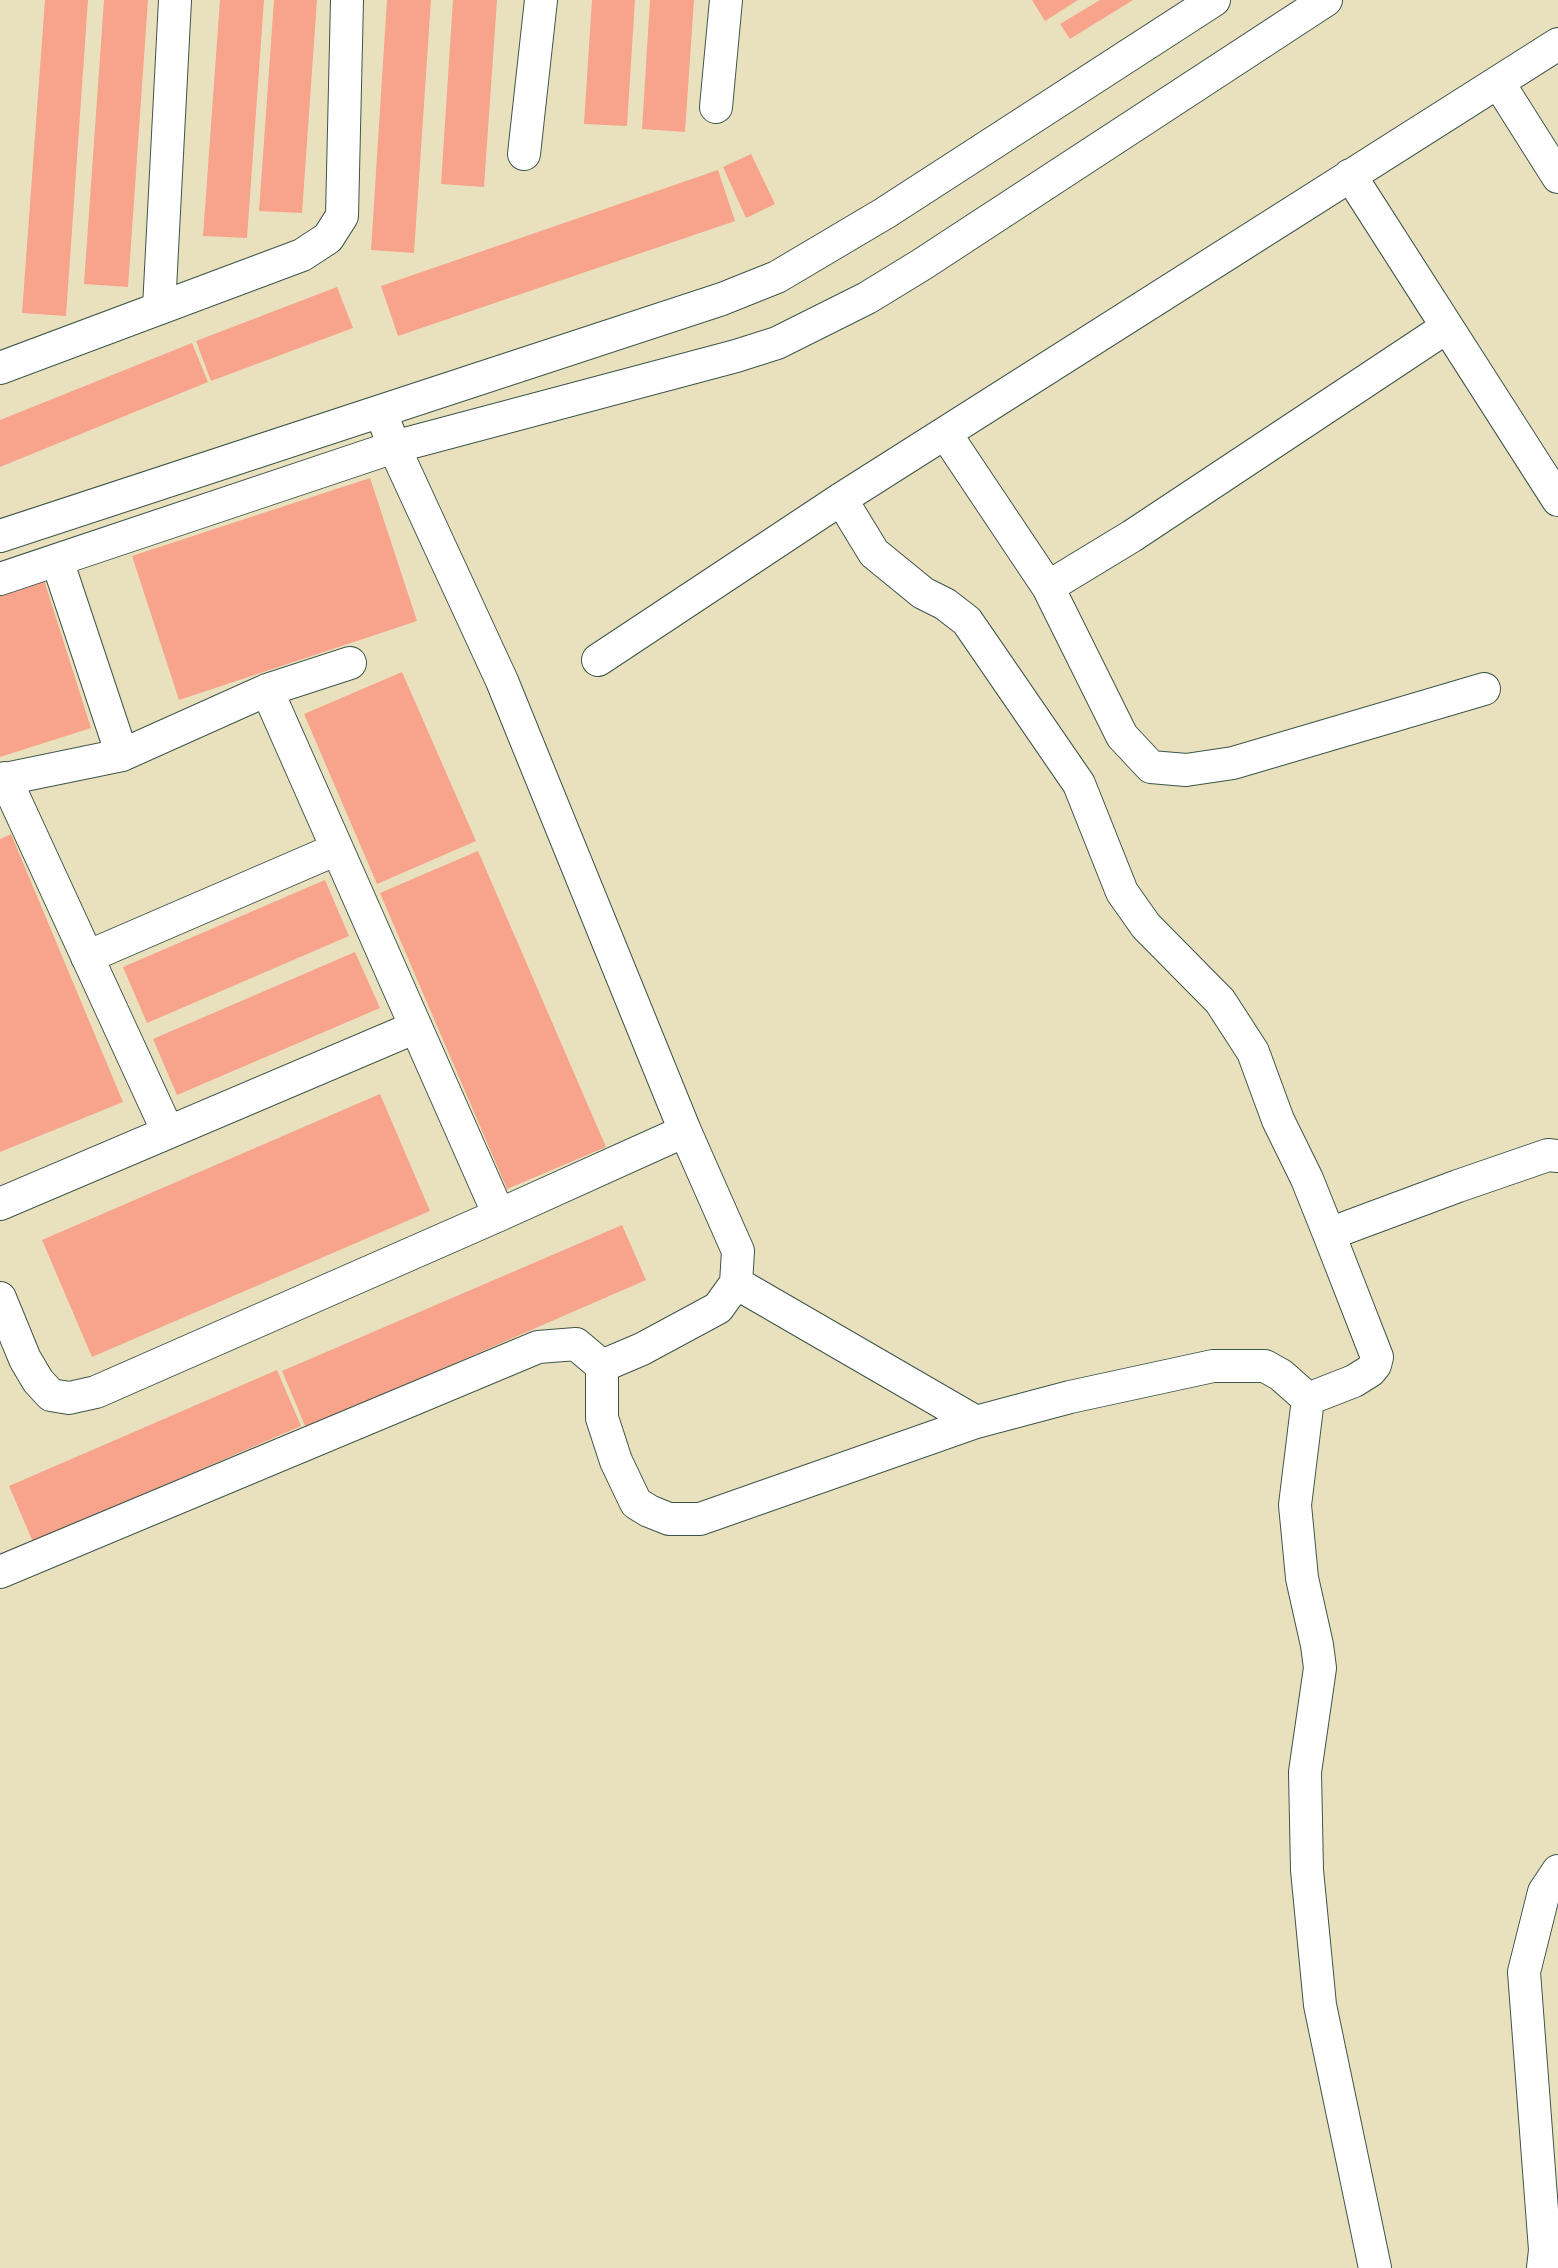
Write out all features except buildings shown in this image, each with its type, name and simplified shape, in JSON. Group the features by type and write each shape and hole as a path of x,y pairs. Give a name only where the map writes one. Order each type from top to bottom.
{"street":[{"path":"159,308 175,0"},
{"path":"0,368 302,255 328,238 342,216 347,0"},
{"path":"524,154 541,0"},
{"path":"716,107 726,0"},
{"path":"0,536 381,412 722,298 777,277 885,213 1214,0"},
{"path":"0,579 394,447 736,356 777,343 825,320 921,265 1326,0"},
{"path":"598,660 841,499 1558,44"},
{"path":"1498,82 1558,177"},
{"path":"1350,175 1558,500"},
{"path":"1048,587 1132,536 1448,327"},
{"path":"381,412 394,447 502,681 685,1131 738,1251 736,1283 718,1308 642,1349 602,1366"},
{"path":"945,433 1048,587 1122,736 1151,767 1186,770 1233,763 1484,689"},
{"path":"841,499 874,553 923,593 945,604 967,621 1079,784 1122,891 1146,926 1220,1001 1253,1052 1278,1120 1307,1179 1377,1357 1370,1371 1354,1381 1308,1399"},
{"path":"57,560 122,755"},
{"path":"168,1132 3,779 122,755 267,690 350,663"},
{"path":"267,690 499,1215"},
{"path":"87,957 337,849"},
{"path":"0,1204 416,1027"},
{"path":"0,1298 25,1359 38,1381 51,1395 69,1398 96,1392 685,1131"},
{"path":"1329,1234 1548,1155 1558,1156"},
{"path":"736,1283 976,1422"},
{"path":"0,1572 538,1347 576,1344 602,1366 602,1418 615,1461 636,1503 669,1519 700,1519 976,1422 1059,1399 1213,1366 1265,1366 1281,1374 1308,1399"},
{"path":"1308,1399 1295,1505 1302,1578 1320,1668 1305,1772 1307,1870 1320,2005 1375,2268"},
{"path":"1543,2268 1545,2250 1524,1972 1544,1892 1558,1871"}]}
